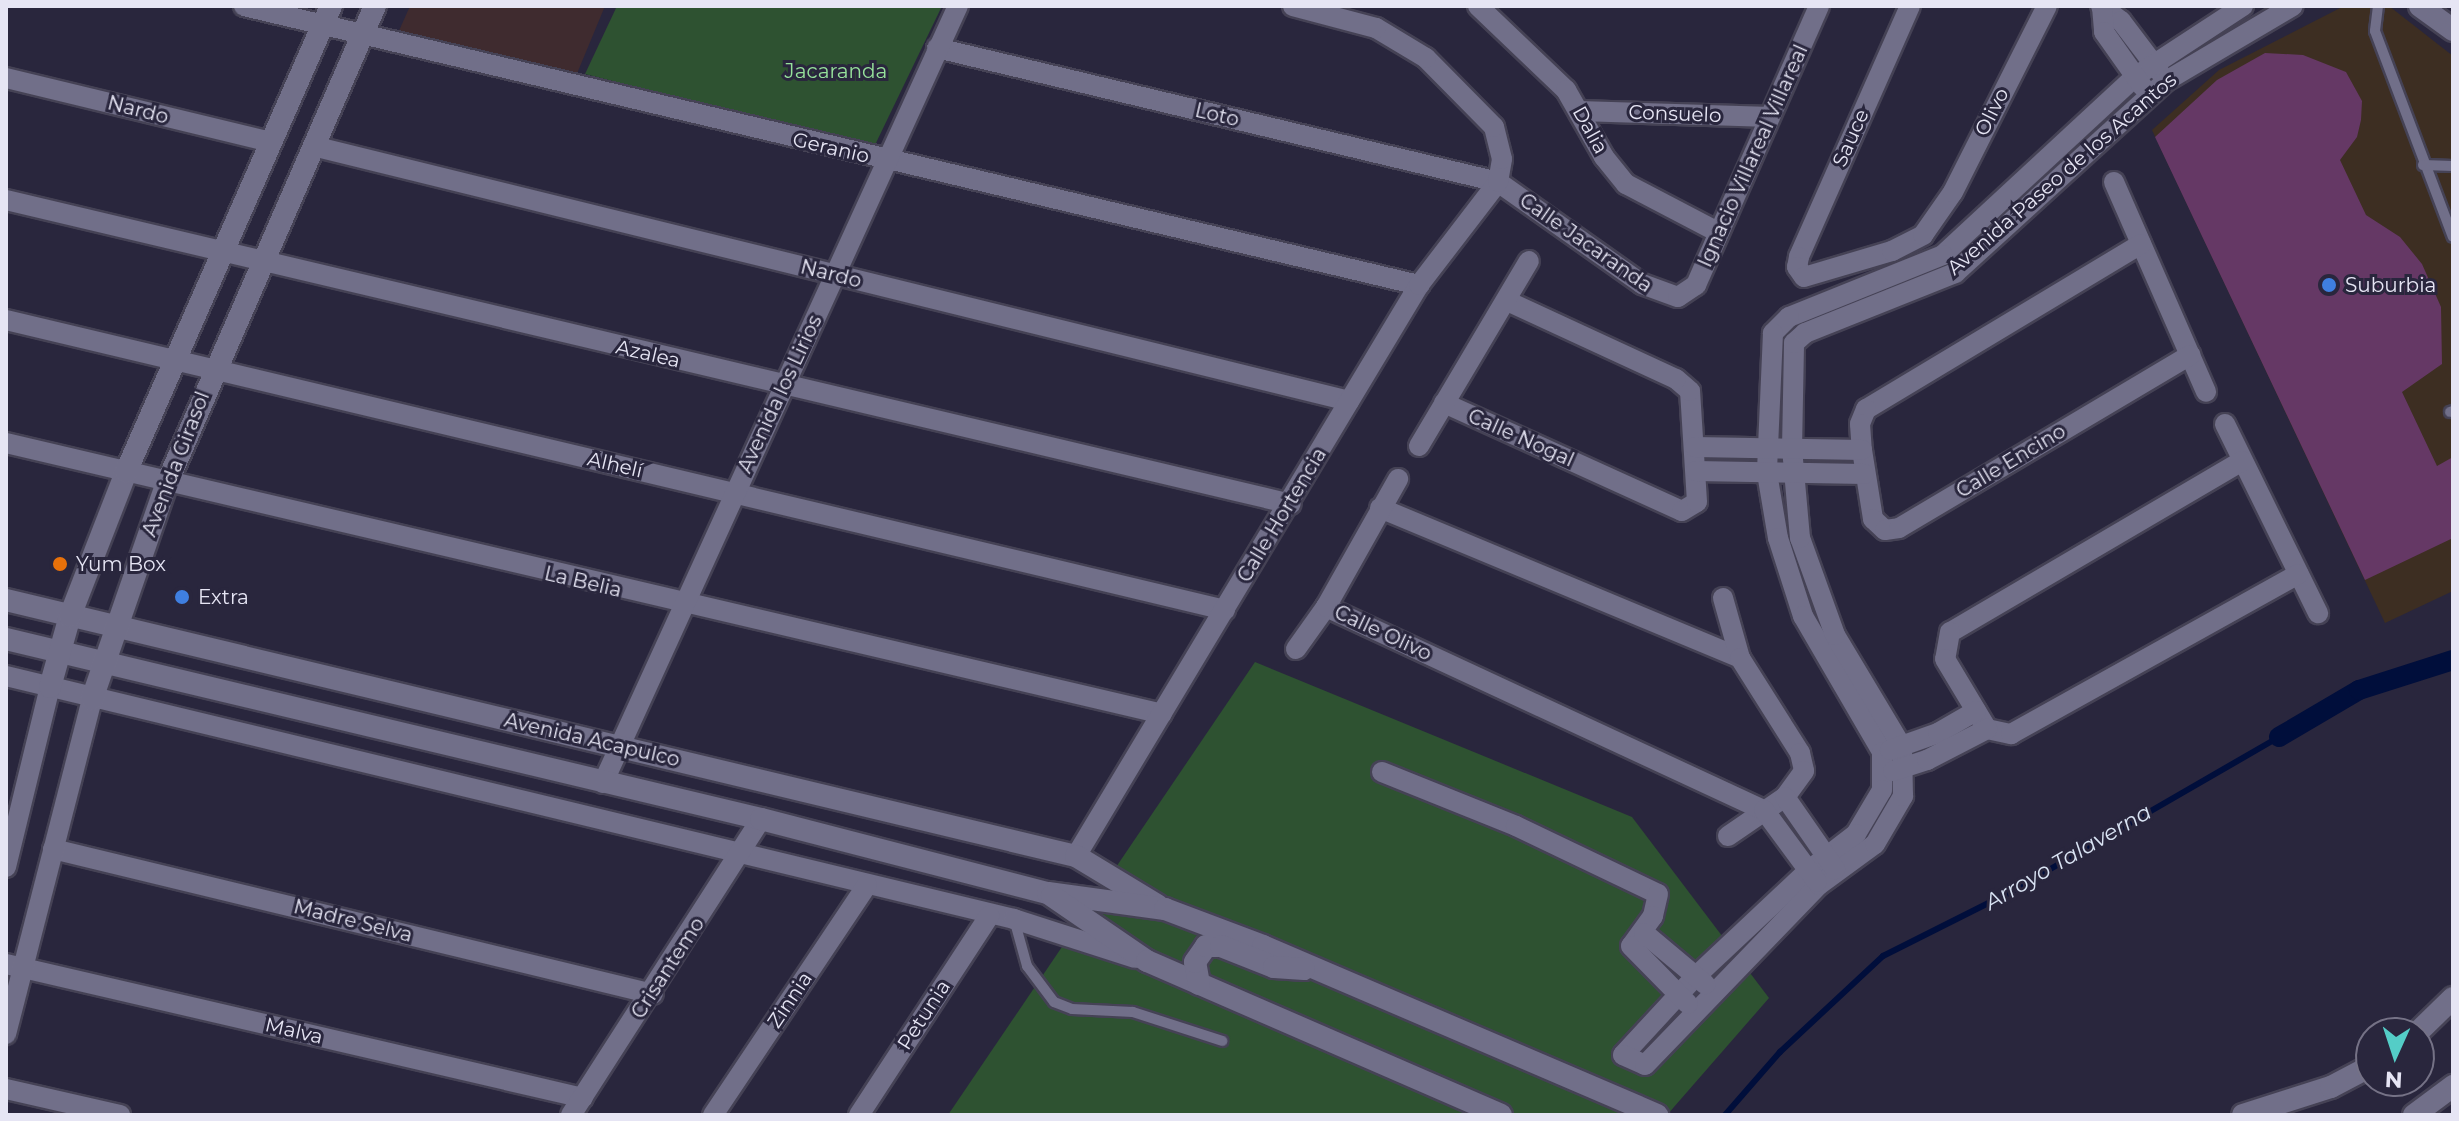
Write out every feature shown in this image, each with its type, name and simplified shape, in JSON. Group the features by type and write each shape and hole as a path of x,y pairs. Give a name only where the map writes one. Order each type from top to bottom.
{"street":[{"name":"Geranio","path":"244,6 327,15 362,37 1419,285"},
{"name":"Avenida Girasol","path":"6,1034 14,965 53,849 92,699 114,629 167,483 213,371 375,6"},
{"name":"Avenida los Lirios","path":"603,783 958,6"},
{"path":"1293,6 1376,28 1426,58 1494,127 1502,159 1498,182"},
{"name":"Dalia","path":"1478,6 1581,111 1604,157 1626,184 1718,232"},
{"name":"Ignacio Villareal Villareal","path":"1678,297 1696,285 1819,6"},
{"name":"Sauce","path":"1910,6 1799,257 1799,271 1813,276 1892,251 1923,235 1939,218"},
{"name":"Olivo","path":"1939,218 2047,6"},
{"path":"2242,6 2253,27"},
{"name":"Avenida Paseo de los Acantos","path":"1897,756 1803,616 1778,538 1767,473 1767,448 1769,349 1780,323 1943,255 2136,76 2242,6"},
{"name":"Avenida Paseo de los Acantos","path":"1814,878 1645,1065 1623,1055 1695,977 1814,878 1885,832 1903,796 1897,756 1835,635 1815,589 1800,538 1793,473 1791,357 1799,337 1955,273 2166,81 2293,6"},
{"path":"2420,6 2453,30"},
{"path":"2101,7 2121,21 2166,81"},
{"path":"2101,7 2104,32 2149,95"},
{"name":"Avenida Girasol","path":"6,867 14,806 70,616 126,472 327,15"},
{"name":"Loto","path":"937,48 1498,182"},
{"name":"Nardo","path":"6,78 270,142"},
{"name":"Consuelo","path":"1581,111 1769,117"},
{"name":"Nardo","path":"313,146 1349,401"},
{"name":"Calle Hortencia","path":"1076,856 1291,504 1419,285 1498,182"},
{"name":"Calle Jacaranda","path":"1498,182 1642,284 1678,297"},
{"path":"2114,182 2206,392"},
{"name":"Azalea","path":"6,200 262,264 1291,504"},
{"name":"Calle Encino","path":"2141,244 1866,409 1860,424 1864,474 1878,527 1899,528 2190,355"},
{"path":"1507,301 1529,261"},
{"name":"Calle Nogal","path":"1507,301 1684,385 1694,405 1697,502 1682,511 1444,403 1507,301"},
{"name":"Alhelí","path":"6,320 1225,610"},
{"path":"1419,446 1444,403"},
{"path":"2225,424 2318,613"},
{"name":"La Belia","path":"6,443 684,606 1162,714"},
{"path":"1695,447 1862,450"},
{"path":"2242,461 1950,632 1944,643 1945,659 1982,720 2003,735 2018,731 2298,574"},
{"path":"1696,471 1864,474"},
{"name":"Calle Olivo","path":"1398,479 1326,607 1764,810 1814,878"},
{"path":"1380,508 1740,658"},
{"path":"1723,598 1740,658 1804,763 1799,784 1728,836"},
{"name":"Avenida Acapulco","path":"6,600 114,629 1076,856 1165,909"},
{"path":"1296,649 1326,607"},
{"name":"Avenida Acapulco","path":"6,639 103,665 761,819 1048,893"},
{"path":"6,676 989,916 1014,919 1147,961 1501,1115"},
{"path":"1897,756 1982,720"},
{"name":"Avenida Paseo de los Acantos","path":"1832,865 1869,817 1885,773 1897,756"},
{"path":"1382,772 1516,826 1658,894 1644,933 1631,946 1678,996 1696,1010"},
{"path":"1785,797 1832,865"},
{"name":"Crisantemo","path":"577,1106 653,994 761,819"},
{"name":"Madre Selva","path":"53,849 653,994"},
{"name":"Zinnia","path":"713,1115 867,885"},
{"path":"1048,893 1165,909 1317,969 1648,1111"},
{"path":"1048,893 1147,961"},
{"name":"Petunia","path":"859,1115 989,916"},
{"path":"1644,933 1714,990"},
{"path":"1199,984 1195,962 1206,946 1221,946 1274,967 1317,969"},
{"name":"Malva","path":"14,965 577,1106"},
{"path":"2433,1017 2453,998"},
{"path":"2243,1115 2331,1087 2355,1074"},
{"path":"2414,1115 2453,1086"},
{"path":"6,1089 120,1115"}],"lane":[{"path":"2378,6 2375,31 2423,165 2448,216 2453,237"},
{"path":"2423,165 2453,166"},
{"path":"1014,919 1027,966 1054,1002 1072,1009 1133,1012 1222,1041"}],"shaded area":[{"path":"410,6 605,6 576,76 398,33"},
{"path":"2344,6 2389,6 2453,56 2453,591 2385,623 2152,130 2219,70"}],"green space":[{"name":"Jacaranda","path":"617,6 942,6 874,147 585,74"},
{"path":"1255,662 1632,817 1769,998 1667,1115 948,1115"}],"building":[{"path":"2265,53 2303,55 2346,72 2362,101 2361,120 2357,137 2340,160 2366,215 2400,237 2422,264 2441,307 2442,364 2402,392 2437,466 2453,457 2453,538 2365,580 2155,137 2217,80"}],"waterway":[{"name":"Arroyo Talaverna","path":"2279,737 2359,690 2453,660"},
{"name":"Arroyo Talaverna","path":"1725,1115 1780,1052 1883,956 2014,890 2279,737"}],"place":[{"name":"Suburbia","path":"2329,285"},
{"name":"Yum Box","path":"60,564"},
{"name":"Extra","path":"182,597"}]}
